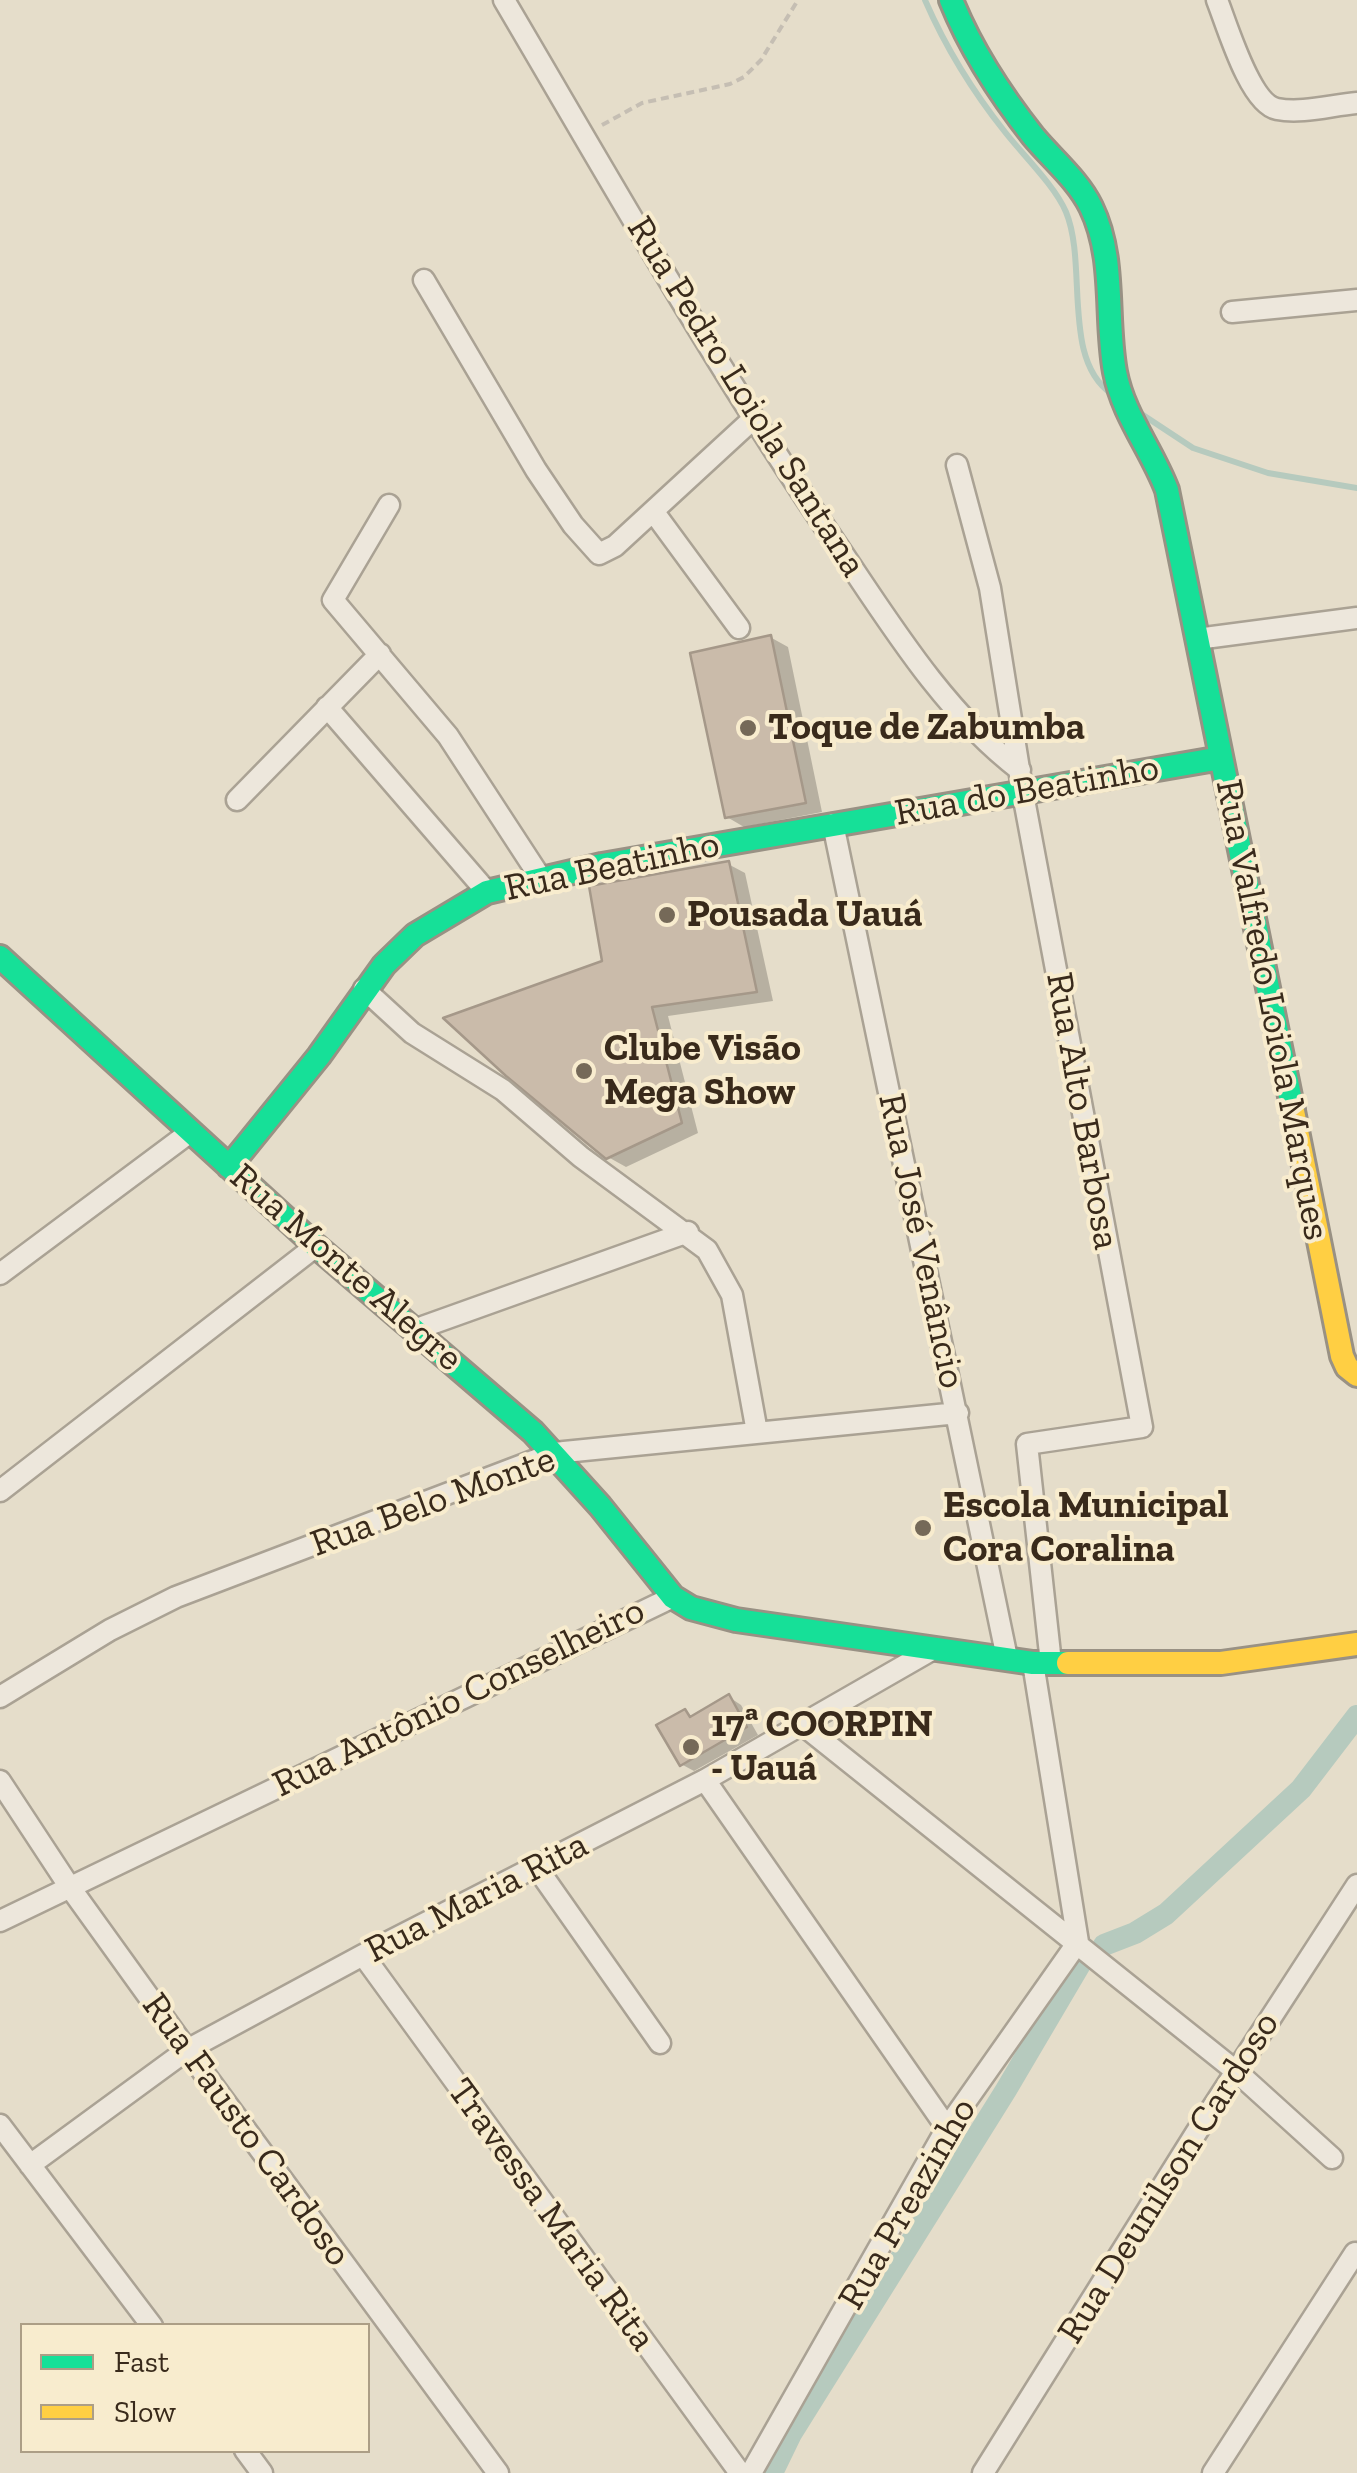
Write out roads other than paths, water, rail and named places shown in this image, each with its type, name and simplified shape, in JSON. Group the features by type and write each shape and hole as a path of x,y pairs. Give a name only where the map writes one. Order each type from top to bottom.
{"street":[{"name":"Rua Pedro Loiola Santana","path":"504,0 753,418 886,618 1022,782"},
{"name":"Rua Valfredo Loiola Marques","path":"951,0 968,38 992,75 1049,155 1077,184 1096,219 1103,246 1115,372 1121,397 1150,448 1167,490 1342,1356 1347,1368 1357,1374"},
{"path":"1217,0 1264,104 1292,110 1357,102"},
{"path":"424,280 536,470 594,552 604,554 609,550 753,418"},
{"path":"1232,312 1357,300"},
{"name":"Rua Alto Barbosa","path":"958,466 990,588 1022,782 1142,1427 1027,1444 1042,1663"},
{"path":"389,505 333,600 448,736 540,877"},
{"path":"653,511 740,628"},
{"path":"1197,638 1357,618"},
{"path":"237,800 380,654"},
{"path":"327,707 487,892"},
{"name":"Rua do Beatinho","path":"833,824 1022,782 1220,758"},
{"name":"Rua Beatinho","path":"364,989 415,935 487,892 540,877 833,824"},
{"name":"Rua José Venâncio","path":"833,824 1007,1658"},
{"name":"Rua Monte Alegre","path":"1,961 316,1246 503,1404 554,1453 673,1597"},
{"path":"229,1167 319,1056 364,989 427,1044 503,1090 616,1185 688,1232 707,1250 732,1294 757,1432"},
{"path":"0,1274 189,1133"},
{"path":"414,1330 688,1232"},
{"path":"0,1491 316,1246"},
{"name":"Rua Belo Monte","path":"0,1697 110,1630 176,1597 554,1453 958,1413"},
{"name":"Rua Antônio Conselheiro","path":"0,1921 673,1597 691,1608 726,1618 1042,1663 1221,1663 1357,1644"},
{"name":"Rua Maria Rita","path":"30,2165 187,2050 705,1780 936,1648"},
{"path":"1042,1663 1078,1942"},
{"path":"803,1725 1237,2072 1332,2158"},
{"path":"705,1780 947,2128"},
{"name":"Rua Fausto Cardoso","path":"0,1782 187,2050 498,2473"},
{"path":"537,1868 660,2043"},
{"name":"Rua Deunilson Cardoso","path":"983,2473 1357,1886"},
{"name":"Rua Preazinho","path":"751,2473 947,2128 1078,1942"},
{"name":"Travessa Maria Rita","path":"363,1955 740,2473"},
{"path":"0,2125 150,2323"},
{"path":"1213,2473 1356,2253"}],"waterway":[{"path":"925,0 971,85 1047,181 1066,212 1086,359 1096,379 1112,394"},
{"path":"1143,415 1193,448 1268,473 1357,488"},
{"path":"1104,1945 1135,1933 1166,1914 1301,1789 1357,1716"},
{"path":"772,2473 791,2434 1082,1961"}],"place":[{"name":"Toque de Zabumba","path":"748,728"},
{"name":"Pousada Uauá","path":"667,915"},
{"name":"Clube Visão Mega Show","path":"584,1071"},
{"name":"Escola Municipal Cora Coralina","path":"923,1528"},
{"name":"17ª COORPIN - Uauá","path":"691,1747"}]}
